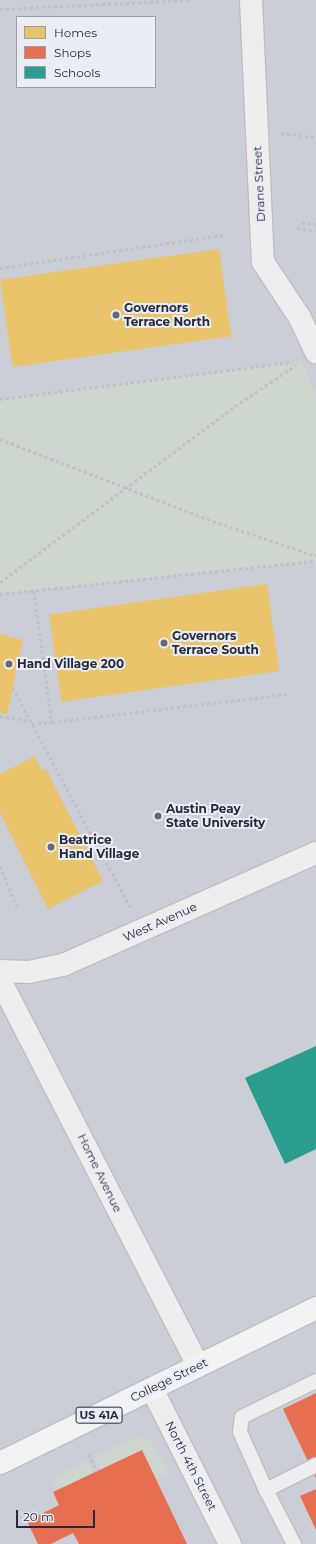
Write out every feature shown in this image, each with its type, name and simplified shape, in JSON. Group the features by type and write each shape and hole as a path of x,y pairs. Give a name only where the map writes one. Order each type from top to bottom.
{"main road":[{"name":"College Street","path":"0,1464 315,1310"}],"street":[{"name":"Drane Street","path":"250,0 263,262 300,318 316,353"},
{"name":"West Avenue","path":"0,970 29,972 63,965 316,853"},
{"name":"Home Avenue","path":"0,980 198,1366"},
{"name":"North 4th Street","path":"152,1389 230,1544"}],"lane":[{"path":"294,1544 266,1490 240,1432 242,1417 316,1381"},
{"path":"266,1490 316,1465"}],"path":[{"path":"0,9 192,0"},
{"path":"278,132 316,137"},
{"path":"302,223 316,224"},
{"path":"297,228 316,231"},
{"path":"0,268 224,235"},
{"path":"0,399 301,361 125,487 0,582"},
{"path":"0,439 125,487 316,556"},
{"path":"0,594 316,561"},
{"path":"34,591 52,722"},
{"path":"13,688 131,909"},
{"path":"0,716 32,722 52,722 287,694"},
{"path":"0,866 18,909"},
{"path":"88,1454 97,1471"}],"shaded area":[{"name":"Austin Peay State University","path":"0,0 316,0 316,1544 0,1544"},
{"path":"301,361 316,394 316,561 0,594 0,399"},
{"path":"139,1436 152,1443 169,1473 156,1480 142,1450 101,1470 94,1457"},
{"path":"87,1461 93,1473 58,1490 52,1479"}],"building: Homes":[{"name":"Governors Terrace North","path":"219,249 231,336 12,367 0,280"},
{"name":"Governors Terrace South","path":"267,584 279,671 61,702 49,615"},
{"name":"Hand Village 200","path":"0,634 23,640 7,715 0,713"},
{"name":"Beatrice Hand Village","path":"35,756 42,771 46,769 103,881 48,909 0,813 0,774"}],"building: Shops":[{"path":"316,1393 316,1478 283,1409"},
{"path":"142,1450 187,1544 79,1544 73,1533 51,1544 38,1544 27,1521 59,1505 53,1492"},
{"path":"316,1489 316,1530 300,1496"}],"building: Schools":[{"path":"316,1046 316,1149 285,1164 245,1078"}],"place":[{"name":"Governors Terrace North","path":"116,315"},
{"name":"Governors Terrace South","path":"164,643"},
{"name":"Hand Village 200","path":"9,664"},
{"name":"Austin Peay State University","path":"158,816"},
{"name":"Beatrice Hand Village","path":"51,847"}]}
